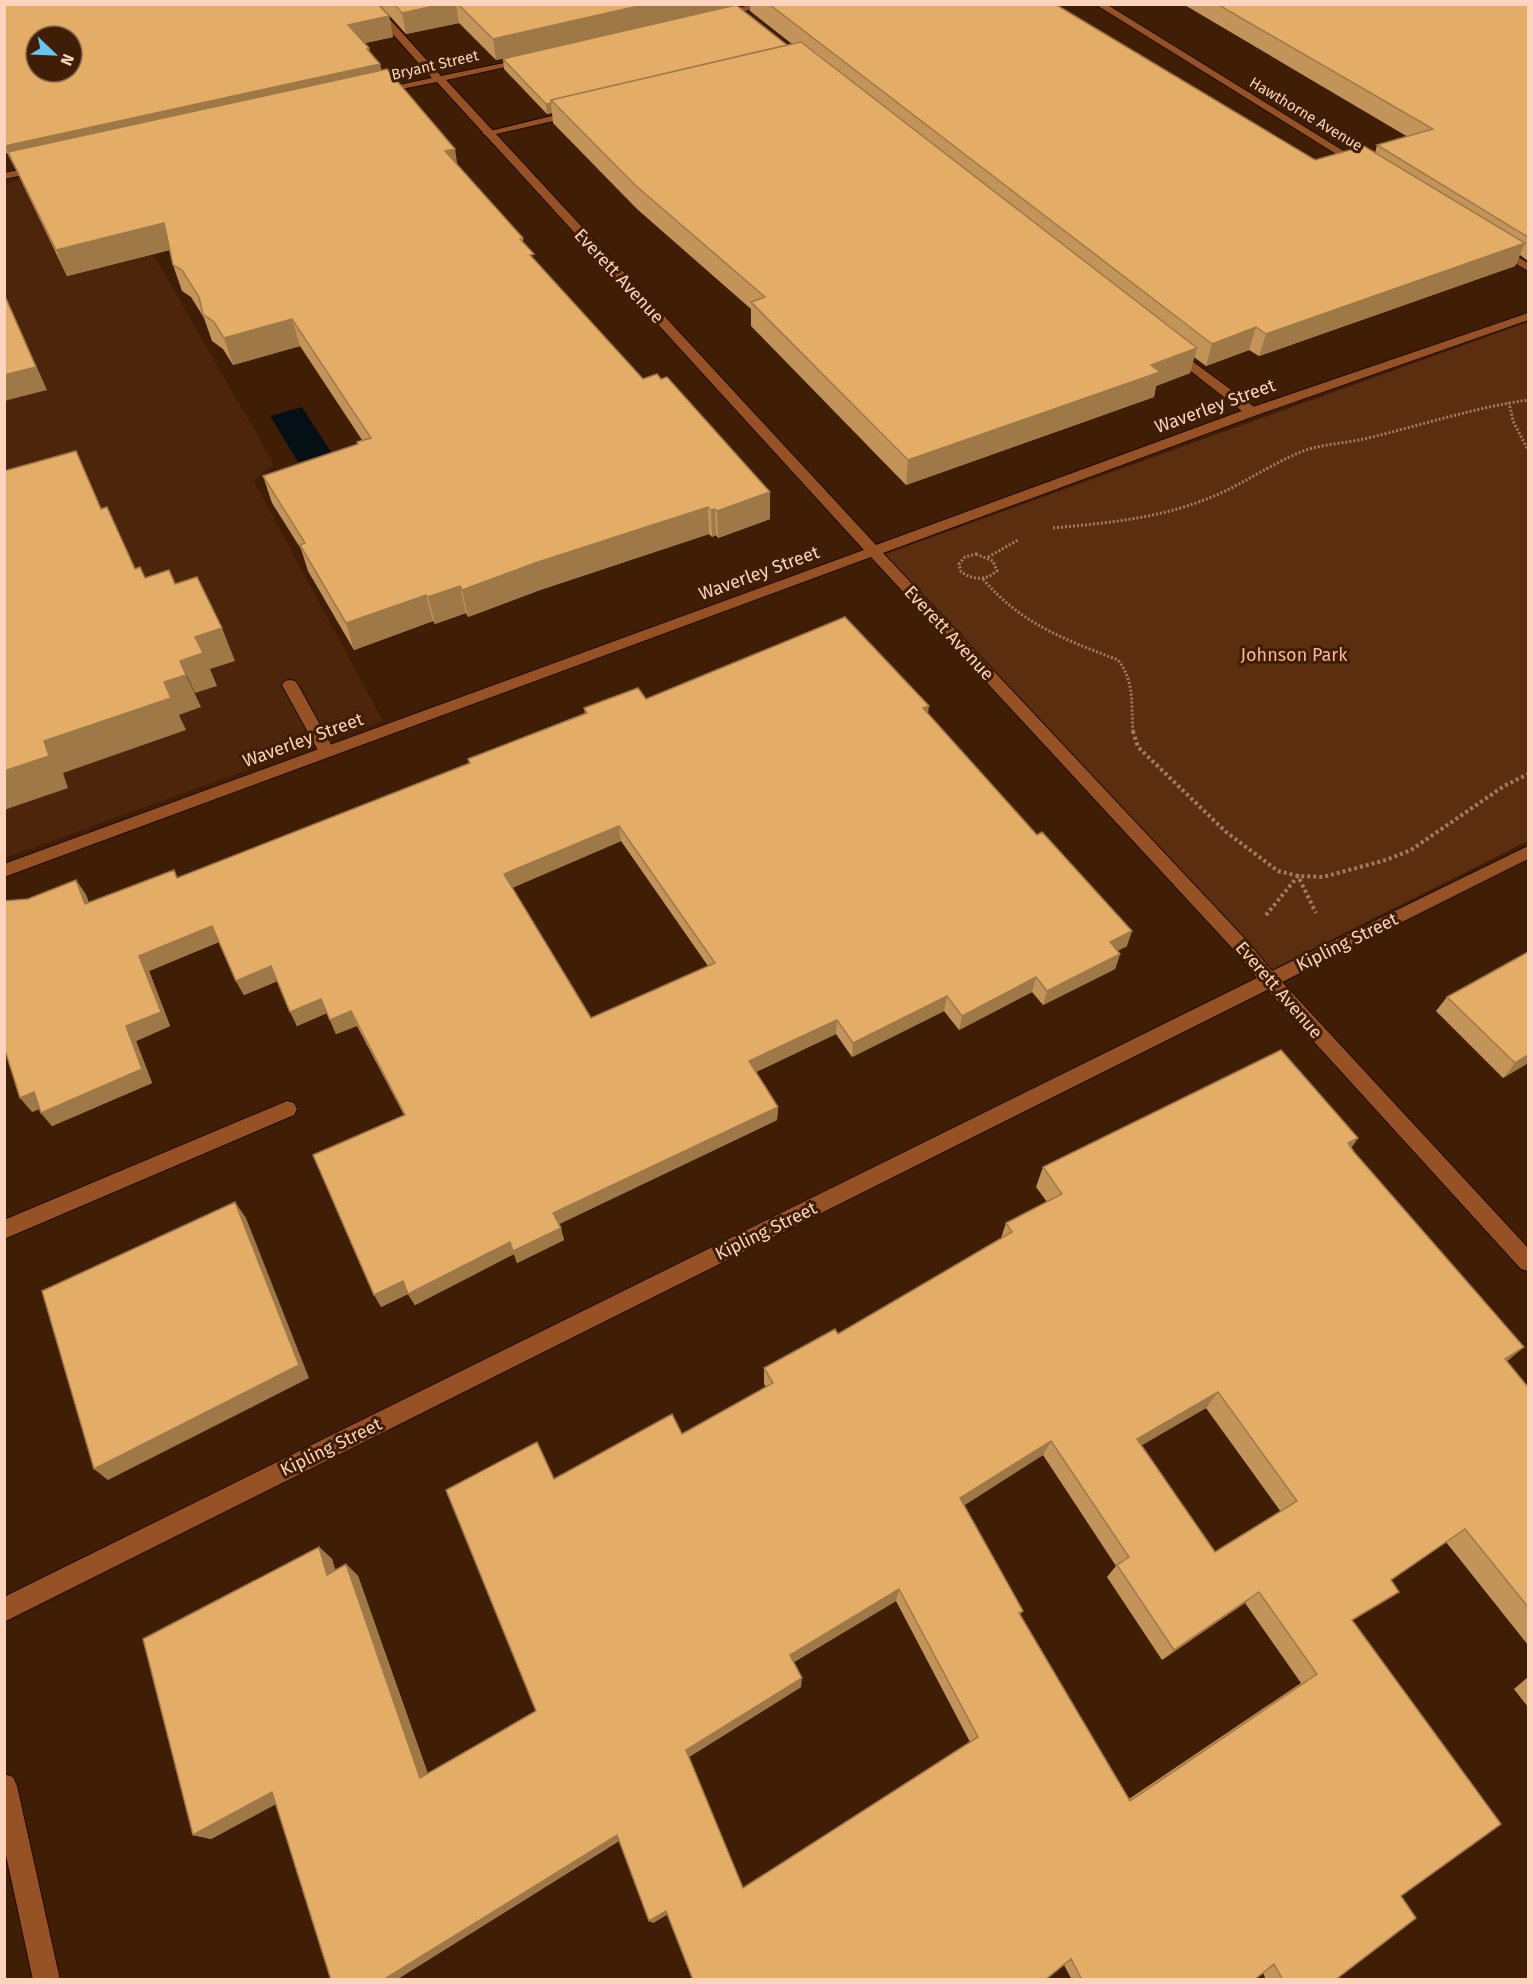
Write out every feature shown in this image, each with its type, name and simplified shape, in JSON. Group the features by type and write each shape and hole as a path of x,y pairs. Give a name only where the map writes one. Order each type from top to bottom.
{"street":[{"name":"Everett Avenue","path":"370,4 874,552 1240,945 1269,980 1528,1262"},
{"path":"706,18 745,14 767,4"},
{"name":"Hawthorne Avenue","path":"1099,4 1376,174"},
{"name":"Bryant Street","path":"374,94 535,57"},
{"path":"487,133 585,110"},
{"path":"4,176 51,166"},
{"path":"1488,243 1528,268"},
{"name":"Waverley Street","path":"4,871 1252,412 1528,316"},
{"path":"1168,346 1252,412"},
{"path":"290,685 327,752"},
{"name":"Kipling Street","path":"4,1610 1528,852"},
{"path":"4,1230 287,1109"},
{"path":"4,1786 47,1980"}],"path":[{"path":"1051,528 1131,521 1155,516 1206,500 1281,460 1310,449 1363,439 1422,422 1509,402 1528,400"},
{"path":"1509,402 1513,421 1528,450"},
{"path":"988,557 1010,546 1023,536"},
{"path":"969,555 988,557 996,563 997,571 983,579 965,576 959,564 969,555"},
{"path":"983,579 1001,600 1044,631 1118,660 1125,667 1130,683 1133,729 1138,747 1226,832 1278,871 1298,876 1323,877 1386,860 1411,850 1504,786 1528,774"},
{"path":"1240,945 1298,876"}],"shaded area":[{"path":"98,158 274,464 254,481 383,721 5,858 5,184"},
{"path":"302,407 331,452 298,462 270,416"}],"green space":[{"name":"Johnson Park","path":"1528,322 1528,841 1269,971 1240,945 885,554"}],"building":[{"path":"4,4 378,4 389,16 348,25 380,64 5,146"},
{"path":"394,4 443,4 402,13"},
{"path":"458,4 647,4 493,39"},
{"path":"769,4 1055,4 1315,160 1364,146 1525,243 1266,334 1256,327 1212,344"},
{"path":"1217,4 1528,4 1528,237 1377,145 1433,129"},
{"path":"736,5 787,45 551,100 551,103 546,104 503,59"},
{"path":"801,42 1197,348 1151,365 1160,372 908,460 751,302 765,297 635,185 551,100"},
{"path":"387,69 455,149 445,151 523,238 520,239 534,254 530,255 643,379 657,374 661,379 667,377 770,492 717,511 708,507 535,563 462,590 460,586 428,597 426,595 346,623 300,545 305,543 263,476 371,438 292,319 224,338 214,322 203,314 199,297 182,270 173,265 164,223 56,250 8,152"},
{"path":"4,294 36,367 4,375"},
{"path":"76,451 101,509 107,507 135,569 140,567 145,578 169,570 175,584 197,577 222,628 195,637 203,653 180,661 186,675 164,682 171,698 44,741 49,756 4,771 4,471"},
{"path":"845,617 929,706 923,708 1037,835 1042,832 1132,931 1110,942 1120,954 1047,991 1036,977 962,1016 947,996 853,1043 837,1020 749,1061 778,1107 553,1213 561,1228 513,1251 510,1242 408,1294 403,1281 374,1295 313,1155 405,1115 351,1011 330,1020 321,999 290,1012 271,966 236,981 212,926 139,956 161,1012 126,1026 142,1069 41,1113 34,1092 20,1098 4,1047 4,901 28,899 76,880 85,904 174,870 177,878 470,763 468,759 587,713 584,708 638,688 646,699","holes":["619,826 715,963 591,1018 504,874"]},
{"path":"1528,952 1528,1055 1515,1063 1447,997"},
{"path":"1281,1050 1358,1138 1348,1143 1354,1152 1524,1347 1505,1359 1528,1387 1528,1607 1465,1529 1391,1580 1399,1592 1352,1620 1501,1824 1401,1896 1416,1918 1335,1980 1283,1980 1274,1964 1254,1980 1082,1980 1071,1959 1045,1980 693,1980 666,1911 649,1921 617,1835 383,1980 331,1980 272,1792 193,1835 143,1639 319,1547 327,1575 346,1564 420,1778 536,1711 446,1490 537,1442 554,1479 672,1414 682,1434 773,1383 764,1368 835,1329 838,1334 1012,1232 1006,1223 1062,1194 1043,1167","holes":["1218,1392 1297,1501 1215,1552 1137,1439","1051,1441 1129,1557 1117,1565 1174,1650 1259,1592 1317,1674 1130,1801 1019,1613 1023,1611 960,1498","899,1589 978,1737 743,1888 686,1750 802,1678 790,1655"]},
{"path":"235,1202 299,1365 94,1469 42,1291"}]}
